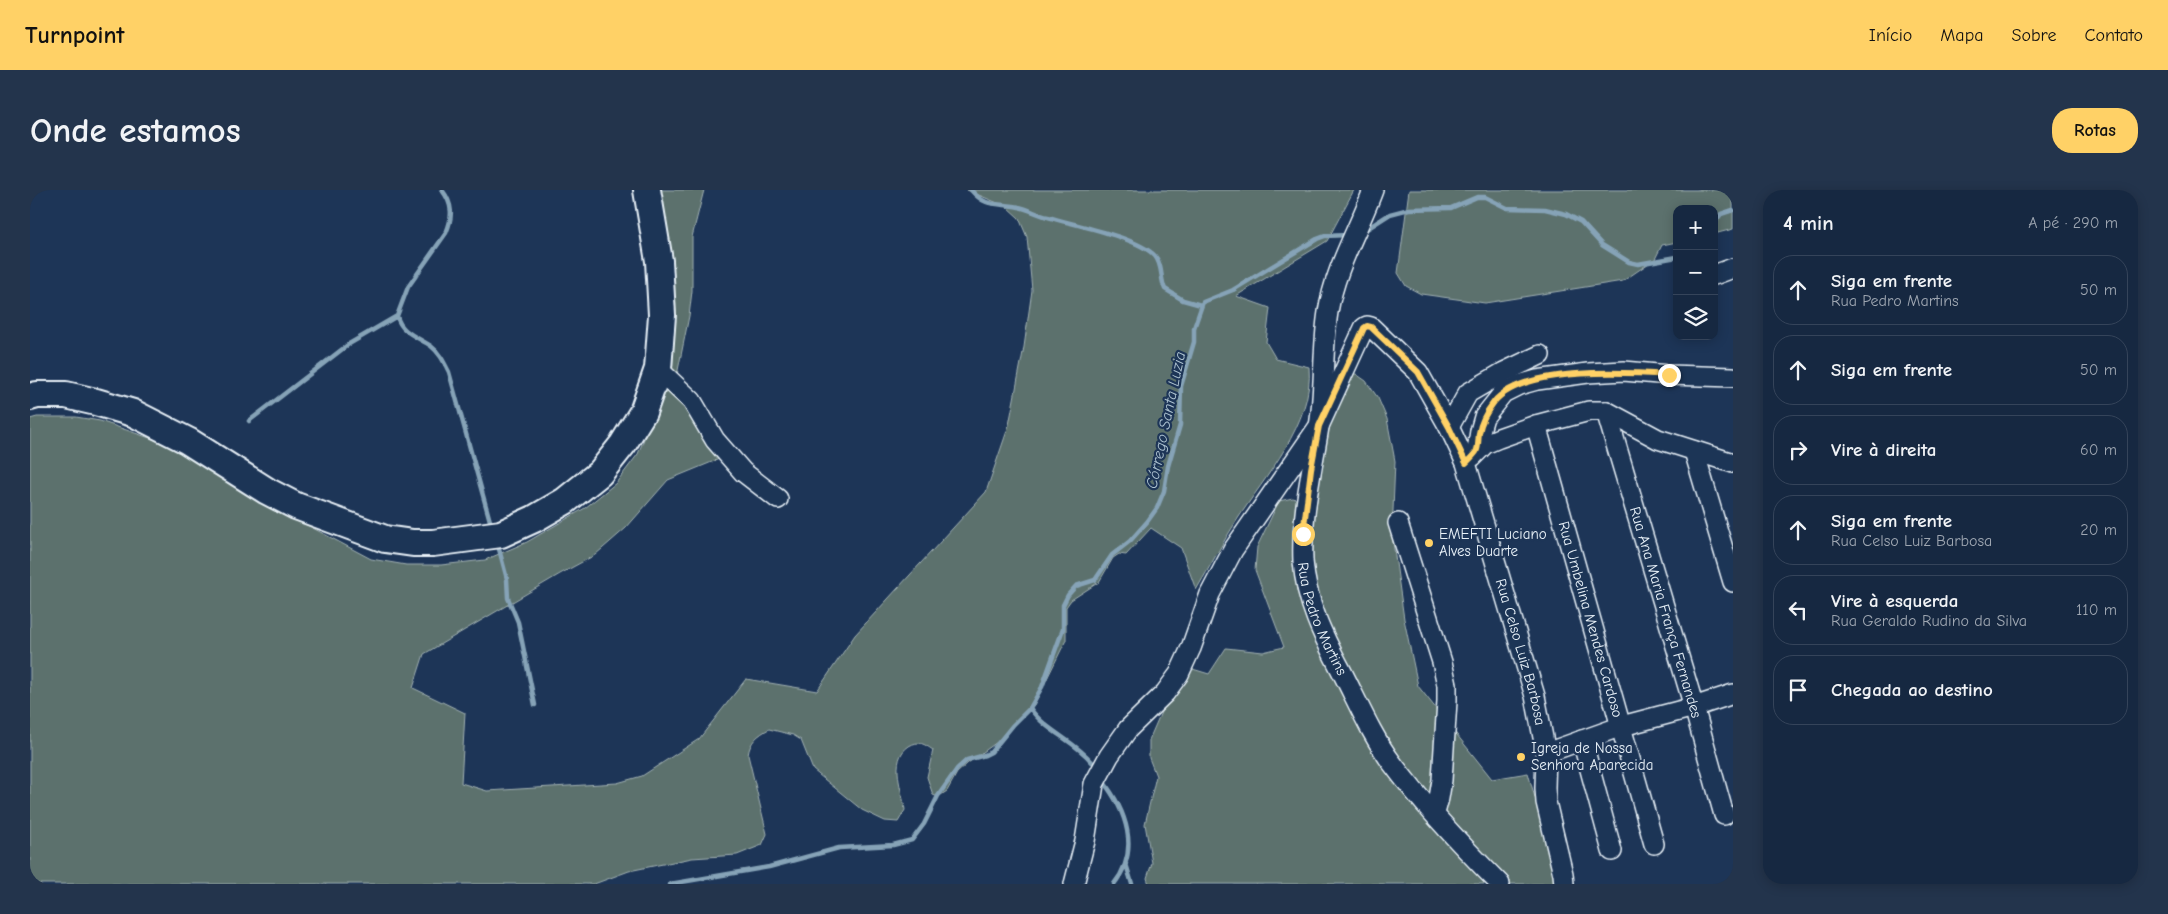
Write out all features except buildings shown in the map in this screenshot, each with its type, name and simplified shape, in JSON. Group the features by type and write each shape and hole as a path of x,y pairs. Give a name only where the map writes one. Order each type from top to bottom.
{"highway":[{"path":"30,397 37,395 66,396 96,402 133,413 188,441 267,491 296,506 385,539 413,543 433,543 501,534 534,519 565,501 600,473 623,444 643,412 658,369 662,314 660,261 647,190"}],"street":[{"name":"Rua Pedro Martins","path":"1373,190 1334,285 1328,313 1319,426 1311,469 1303,534 1303,562 1308,594 1319,627 1391,762 1434,814 1500,884"},
{"path":"1718,274 1733,268"},
{"name":"Rua Celso Luiz Barbosa","path":"1319,426 1364,328 1367,326 1371,327 1418,372 1449,427 1471,457 1535,696 1546,752 1546,802 1564,884"},
{"path":"1449,427 1468,393 1504,372 1540,355"},
{"path":"658,369 692,401 715,440 743,472 778,499"},
{"path":"1471,457 1484,417 1504,393 1519,385 1537,380 1588,373 1624,372 1733,377"},
{"path":"1471,457 1485,444 1536,425 1589,412 1606,410 1658,439 1733,463"},
{"name":"Rua Ana Maria França Fernandes","path":"1606,410 1724,815"},
{"name":"Rua Umbelina Mendes Cardoso","path":"1536,425 1654,844"},
{"path":"1074,884 1085,841 1094,784 1109,756 1128,730 1165,693 1179,674 1191,648 1204,606 1233,550 1319,426"},
{"path":"1694,451 1728,543 1733,582"},
{"path":"1398,523 1442,662 1447,685 1442,780 1440,798 1434,814"},
{"path":"1546,752 1622,726 1694,707 1733,694"},
{"path":"1582,740 1612,851"}],"green space":[{"path":"660,190 704,190 692,237 692,291 675,385 724,457 668,480 626,528 595,555 424,654 413,688 465,713 461,783 487,791 617,783 642,776 699,739 746,679 817,691 855,635 986,492 1009,425 1024,347 1032,290 1027,237 1019,218 1007,207 967,190 1354,190 1327,241 1236,296 1270,308 1266,342 1276,359 1309,367 1308,388 1304,408 1285,448 1248,503 1196,590 1181,548 1151,528 1126,555 1119,554 1113,558 1099,582 1071,600 1066,607 1066,640 1034,705 997,742 957,773 947,791 938,797 933,795 927,777 933,750 919,743 909,746 903,752 899,759 898,776 905,810 898,822 885,821 862,810 813,770 801,740 793,735 769,729 755,739 748,755 767,834 762,845 737,855 692,858 629,871 594,884 30,884 30,419 37,417 76,417 100,421 179,448 292,517 371,559 406,565 441,565 485,560 527,542 585,508 616,483 638,454 654,414 671,271"},
{"path":"1409,190 1733,190 1733,229 1718,233 1718,205 1673,205 1673,243 1662,245 1655,259 1623,281 1485,303 1421,294 1406,286 1398,273"},
{"path":"1343,373 1356,374 1366,381 1378,398 1387,419 1395,461 1392,535 1404,619 1418,686 1492,779 1528,773 1550,850 1571,884 1149,884 1147,878 1152,863 1145,824 1156,776 1149,758 1149,740 1165,703 1186,667 1209,674 1226,648 1263,652 1284,647 1255,570 1257,547 1279,501 1293,498 1301,501"}],"waterway":[{"path":"442,190 446,195 451,211 446,233 408,287 397,316 406,331 431,346 437,352 449,372 490,521"},
{"path":"971,190 982,200 993,204 1023,208 1044,216 1105,232 1134,243 1146,249 1158,260 1165,289 1183,300 1201,305"},
{"name":"Córrego Santa Luzia","path":"1362,232 1390,214 1409,209 1451,208 1477,197 1485,197 1507,208 1545,209 1566,214 1581,222 1602,245 1629,262 1638,264 1673,258"},
{"name":"Córrego Santa Luzia","path":"1718,218 1721,214 1733,210"},
{"name":"Córrego Santa Luzia","path":"670,884 769,867 839,848 893,845 912,840 924,824 938,796 957,769 967,760 991,752 1030,708 1042,687 1063,629 1063,605 1068,595 1076,586 1095,580 1112,555 1130,541 1157,508 1164,491 1168,466 1180,425 1181,386 1194,342 1194,328 1203,302 1233,290 1317,239 1325,236 1348,235"},
{"path":"249,421 349,344 397,316"},
{"path":"499,549 507,579 508,598 518,622 535,705"},
{"path":"1030,708 1043,723 1085,754 1092,762"},
{"path":"1102,780 1118,804 1127,830 1127,858 1114,884"},
{"path":"1126,864 1132,884"}],"place":[{"name":"EMEFTI Luciano Alves Duarte","path":"1429,543"},
{"name":"Igreja de Nossa Senhora Aparecida","path":"1521,757"}],"route":[{"path":"1303,534 1311,469 1319,426 1364,328 1367,326 1371,327 1418,372 1449,427 1466,463 1477,451 1484,417 1495,401 1504,393 1519,385 1537,380 1588,373 1624,372 1669,375"}]}
